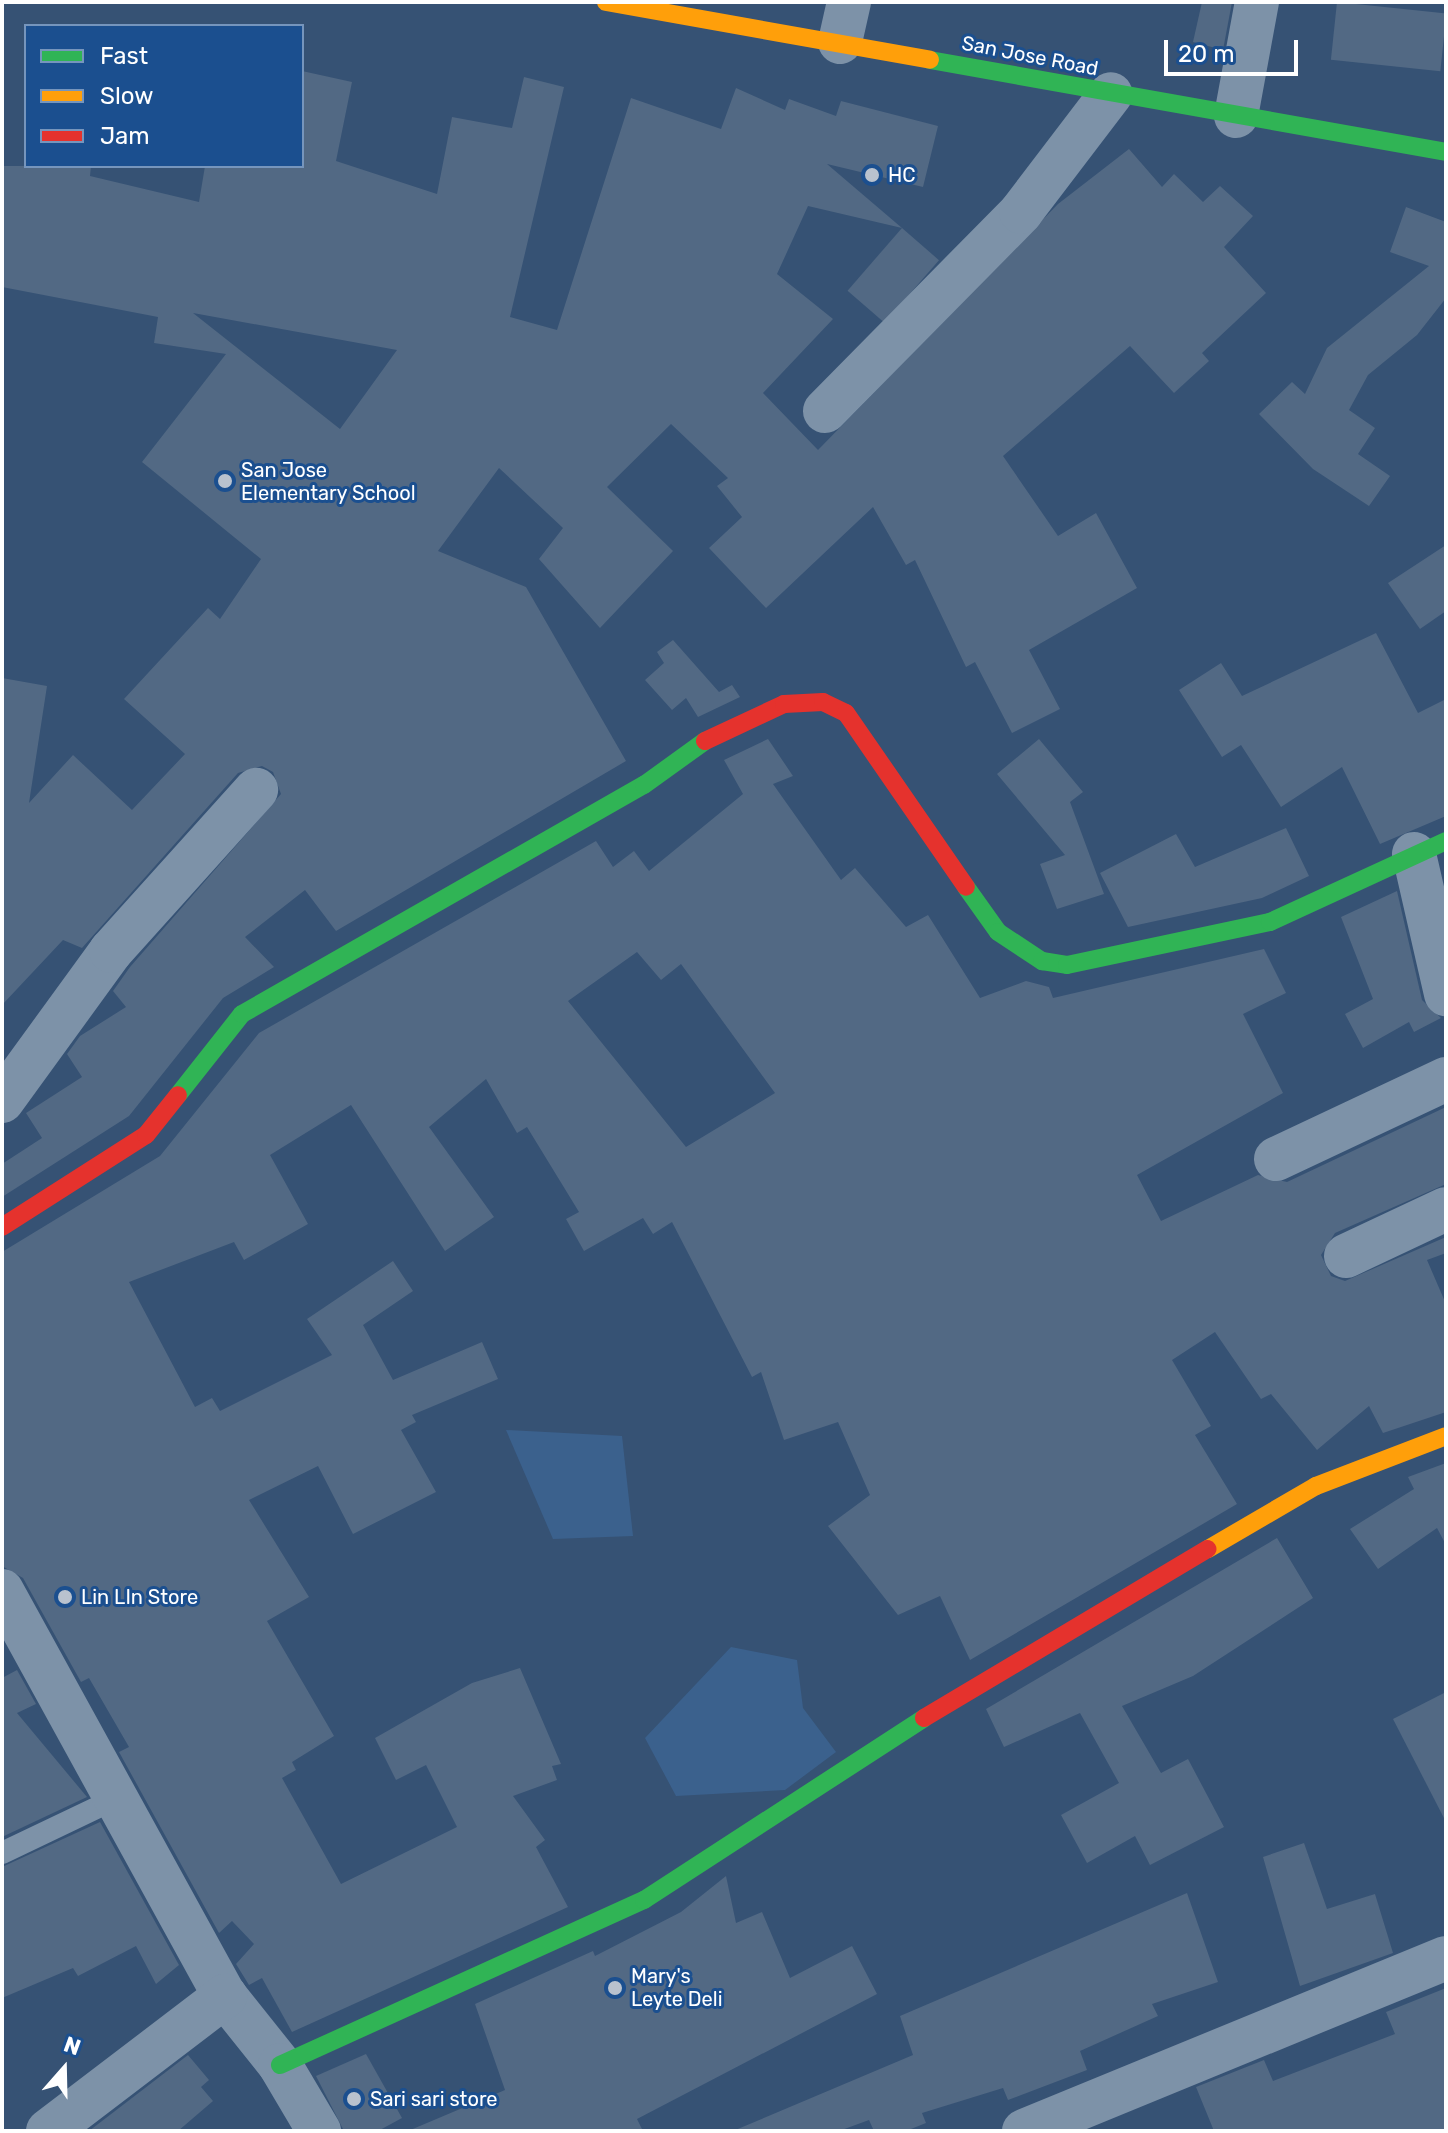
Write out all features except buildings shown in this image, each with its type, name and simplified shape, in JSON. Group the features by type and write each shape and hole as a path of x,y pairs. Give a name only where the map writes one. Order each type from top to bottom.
{"street":[{"name":"San Jose Road","path":"606,2 845,22 1111,94 1446,152"},
{"path":"1236,116 1257,2"},
{"path":"825,411 1012,223 1111,94"},
{"path":"2,1227 146,1135 242,1014 644,785 700,744 784,704 823,702 846,713 998,932 1022,955 1067,965 1270,922 1430,847 1446,994"},
{"path":"2,1101 111,951 256,790"},
{"path":"1276,1159 1446,1079"},
{"path":"1346,1256 1446,1209"},
{"path":"280,2065 644,1900 948,1702 1316,1486 1446,1436"},
{"path":"2,1591 225,1996 280,2065 319,2131"},
{"path":"1024,2131 1446,1958"},
{"path":"48,2131 225,1996"}],"lane":[{"path":"2,1853 115,1799"}],"water":[{"path":"506,1430 622,1436 633,1536 553,1539"},
{"path":"731,1647 797,1660 803,1708 836,1752 785,1790 676,1796 645,1738"}],"traffic: fast":[{"path":"930,60 1446,152"},
{"path":"178,1095 242,1014 644,785 705,741"},
{"path":"966,887 998,932 1042,961 1067,965 1270,922 1446,841"},
{"path":"280,2065 644,1900 924,1718"}],"traffic: slow":[{"path":"606,2 930,60"},
{"path":"1208,1549 1316,1486 1446,1436"}],"traffic: jam":[{"path":"705,741 784,704 823,702 846,713 966,887"},
{"path":"2,1227 146,1135 178,1095"},
{"path":"924,1718 1208,1549"}],"place":[{"name":"HC","path":"872,175"},
{"name":"San Jose Elementary School","path":"225,481"},
{"name":"Lin LIn Store","path":"65,1597"},
{"name":"Mary's Leyte Deli","path":"615,1988"},
{"name":"Sari sari store","path":"354,2099"}]}
